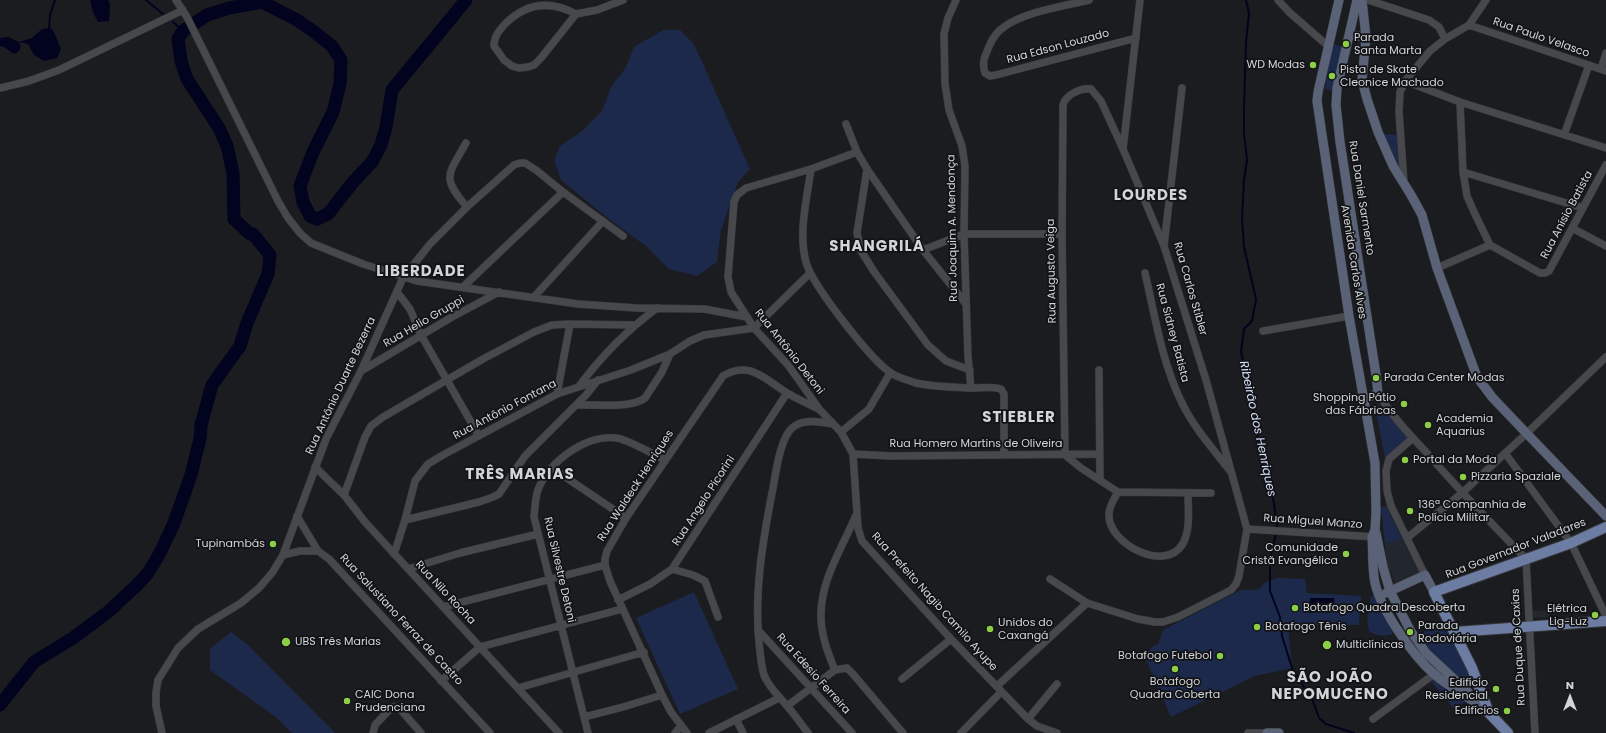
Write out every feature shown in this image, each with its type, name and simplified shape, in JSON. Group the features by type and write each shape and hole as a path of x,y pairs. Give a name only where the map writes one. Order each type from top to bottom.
{"main road":[{"name":"Rua Governador Valadares","path":"1434,592 1571,543 1606,527"},
{"path":"1434,592 1472,668 1489,713 1508,733"},
{"path":"1455,632 1606,620"}],"street":[{"path":"176,0 187,17 278,201 288,218 300,233 311,243 336,254 403,278 417,281 578,304 637,308 704,309 747,317"},
{"path":"576,14 566,8 551,6 534,6 525,9 512,18 498,32 494,46 504,60 512,66 520,68 534,65 576,14 597,10 623,0"},
{"name":"Rua Joaquim A. Mendonça","path":"956,0 948,18 944,34 944,78 946,99 959,136 964,159 966,304 971,388"},
{"name":"Rua Edson Louzado","path":"1089,0 1038,13 1017,20 1003,27 996,34 983,60 985,73 990,76 996,75 1136,38"},
{"path":"1140,0 1123,149 1164,246"},
{"path":"1278,0 1289,12 1328,46"},
{"name":"Avenida Carlos Alves","path":"1339,0 1317,101 1349,316 1375,463 1375,534"},
{"path":"1357,0 1351,31 1366,37"},
{"path":"1362,0 1366,37 1363,70 1364,90 1378,132 1388,155 1422,215 1437,268 1477,377 1492,397 1527,434 1605,511"},
{"path":"1368,0 1429,20 1439,27 1445,39"},
{"path":"1404,183 1398,112 1400,92 1405,81 1430,51 1445,39 1469,25 1486,0"},
{"path":"0,88 29,81 59,70 183,10"},
{"name":"Rua Paulo Velasco","path":"1469,25 1603,70"},
{"name":"Rua Daniel Sarmento","path":"1351,31 1337,88 1337,120 1378,393"},
{"path":"1603,70 1606,53"},
{"path":"1564,135 1589,65"},
{"path":"1405,81 1460,102 1606,148"},
{"name":"Rua Carlos Stibler","path":"1182,88 1164,246 1206,380 1247,529"},
{"name":"Rua Augusto Veiga","path":"1066,455 1062,234 1063,105 1066,98 1075,92 1087,89 1095,92 1123,149"},
{"path":"1437,268 1490,245 1467,196 1463,172 1460,102"},
{"path":"846,124 867,169 923,250 966,304"},
{"path":"466,143 450,173 449,181 454,193 467,207"},
{"path":"858,152 811,169 803,240 806,262 810,273 844,323 872,356 890,373 918,383 934,386 998,388 1002,391 1004,400 1004,455"},
{"name":"Rua Antônio Duarte Bezerra","path":"162,733 156,706 156,692 158,680 167,662 178,648 198,629 241,603 259,588 272,573 283,555 326,439 361,371 403,278 430,244 467,207 516,164 525,163 563,192"},
{"name":"Rua Anísio Batista","path":"1490,245 1540,273 1549,271 1606,165"},
{"name":"Rua Antônio Detoni","path":"811,169 746,188 739,192 734,202 728,277 731,292 754,328 788,364 820,410"},
{"path":"867,169 857,233 861,251 884,286 928,345 946,361 970,370"},
{"path":"1463,172 1583,208"},
{"path":"463,287 563,192 623,236"},
{"path":"534,297 603,221"},
{"path":"1572,228 1606,246"},
{"path":"923,250 964,234 1062,234"},
{"path":"754,328 810,273"},
{"name":"Rua Sidney Batista","path":"1145,274 1164,353 1179,396 1190,418 1233,476"},
{"path":"397,292 410,309 421,335 479,436"},
{"name":"Rua Helio Gruppi","path":"361,371 421,335 499,292"},
{"path":"580,385 598,360 634,325 658,308"},
{"path":"1263,331 1349,316"},
{"path":"557,394 570,324"},
{"path":"344,495 365,437 371,426 383,417 483,359 534,332 552,325 634,325"},
{"name":"Rua Antônio Fontana","path":"394,554 415,481 420,472 428,464 557,394 580,385 631,370 670,354 704,335 754,328"},
{"path":"577,405 629,404 641,401 645,398 662,372 670,354"},
{"path":"1407,538 1462,493 1527,434 1606,357"},
{"name":"Rua Waldeck Henriques","path":"605,565 607,551 626,518 718,382 730,372 745,370 754,371 764,376 788,393 820,410"},
{"path":"1099,370 1100,480"},
{"path":"841,432 869,409 890,373"},
{"path":"405,520 479,502 498,494 525,456 577,405 598,380"},
{"name":"Rua Angelo Picorini","path":"618,600 650,584 672,569 788,393"},
{"path":"1364,399 1378,393 1383,402 1413,438 1462,493 1526,559"},
{"name":"Rua Prefeito Nagib Camilo Ayupe","path":"820,410 841,432 853,454 858,528 862,541 951,639 1028,719 1037,726 1054,733"},
{"path":"808,733 788,706 769,686 764,674 758,629 759,586 764,536 775,474 786,437 791,429 803,422 813,421 833,424"},
{"name":"Rua Silvestre Detoni","path":"588,733 534,517 538,490 552,468 573,450 590,441 605,438 621,439 665,460"},
{"path":"1413,438 1392,455 1387,463 1386,471 1388,498 1434,592"},
{"path":"1505,453 1571,543 1606,616"},
{"name":"Rua Homero Martins de Oliveira","path":"853,454 891,456 1099,454"},
{"path":"1066,455 1081,468 1118,492 1188,494 1212,493"},
{"name":"Rua Nilo Rocha","path":"315,467 344,495 365,522 559,733"},
{"path":"552,468 626,518"},
{"path":"1118,492 1108,513 1112,527 1127,544 1134,549 1143,554 1158,556 1173,553 1182,545 1188,522 1188,494"},
{"path":"835,670 823,634 821,617 822,603 832,566 857,514"},
{"path":"297,516 318,551"},
{"path":"1050,579 1087,603 1138,619 1163,622 1178,617 1231,590 1240,576 1247,529"},
{"name":"Rua Miguel Manzo","path":"1247,529 1375,534"},
{"path":"408,569 460,553 538,534"},
{"path":"1375,534 1390,591 1417,640 1426,653 1434,674"},
{"path":"1375,534 1373,567 1379,596 1403,638 1420,660 1434,674 1476,702 1489,713"},
{"path":"283,555 300,551 318,551"},
{"name":"Rua Salustiano Ferraz de Castro","path":"318,551 337,566 490,733"},
{"name":"Rua Duque de Caxias","path":"1526,559 1535,733"},
{"path":"442,607 605,565 618,600 644,652 662,695 671,712 687,733"},
{"path":"672,569 693,574 705,581 718,617"},
{"path":"1379,596 1425,575"},
{"path":"961,733 999,689 1087,603"},
{"path":"441,681 480,647 622,609"},
{"name":"Rua Edesio Ferreira","path":"758,629 852,733"},
{"path":"902,679 951,639"},
{"path":"518,688 644,652"},
{"path":"788,706 835,670 847,668 903,733"},
{"path":"1373,719 1434,674"},
{"path":"1028,719 1057,684"},
{"path":"584,717 662,695"},
{"path":"709,733 779,698"},
{"path":"373,733 375,726 392,707 398,708 421,733"},
{"path":"736,719 743,733"},
{"path":"675,733 681,726"},
{"path":"1248,733 1278,733"}],"shaded area":[{"path":"90,0 108,0 110,5 109,21 98,22 93,12"},
{"path":"49,28 53,30 61,49 57,58 44,61 34,55 28,44 19,42 32,38 42,29"},
{"path":"663,30 680,30 694,44 750,169 738,182 721,230 717,262 697,276 669,269 646,246 610,220 561,180 554,160 560,146 581,132 602,111 612,85 625,69 634,47"},
{"path":"8,37 19,42 21,47 18,52 14,54 0,46 0,38"},
{"name":"Pista de Skate Cleonice Machado","path":"1333,44 1344,47 1336,91 1325,89 1328,64"},
{"path":"1384,134 1397,135 1399,165 1393,160"},
{"path":"1378,404 1411,438 1385,458 1375,407"},
{"path":"1386,506 1402,539 1385,544 1381,507"},
{"path":"1402,539 1420,574 1395,583 1386,561 1385,544"},
{"path":"1278,578 1305,579 1307,593 1361,596 1359,625 1288,625 1292,668 1255,676 1171,717 1144,655 1152,647 1158,644 1163,630 1241,590 1255,590 1260,588 1264,583"},
{"path":"694,592 738,689 680,714 636,618"},
{"path":"1371,596 1373,596 1395,626 1392,634 1380,636 1369,631 1367,620"},
{"path":"1310,598 1334,598 1335,611 1309,613"},
{"path":"1549,610 1550,617 1533,618 1533,611"},
{"path":"1439,623 1439,628 1450,633 1457,644 1475,687 1463,683 1451,675 1436,662 1429,652 1420,634"},
{"path":"231,632 248,645 335,733 292,733 277,718 210,670 210,649"},
{"path":"1436,677 1468,699 1455,710 1429,679"}],"waterway":[{"path":"49,30 50,15 55,0"},
{"path":"146,0 163,14"},
{"path":"0,705 34,662 73,638 108,612 148,573 160,553 174,523 191,475 200,439 201,425 212,385 240,346 247,323 268,274 270,255 253,234 250,234 234,219 233,173 227,146 219,128 187,79 181,61 178,39 183,31 207,15 229,8 262,2 297,20 332,46 341,60 340,84 333,112 313,152 300,186 303,202 310,216 317,219 328,214 354,181 372,162 381,145 386,127 392,90 466,0"},
{"name":"Ribeirão dos Henriques","path":"1246,0 1249,13 1246,42 1244,110 1244,133 1247,160 1244,180 1242,219 1244,247 1256,299 1252,321 1244,329 1241,352 1249,386 1259,444 1272,491 1277,528"},
{"path":"173,22 183,31"},
{"name":"Ribeirão dos Henriques","path":"1276,533 1270,560 1270,591 1280,617 1282,636 1292,668 1313,701 1319,718 1326,724 1354,733"}],"place":[{"name":"Parada Santa Marta","path":"1346,44"},
{"name":"WD Modas","path":"1313,65"},
{"name":"Pista de Skate Cleonice Machado","path":"1332,76"},
{"name":"Parada Center Modas","path":"1376,378"},
{"name":"Shopping Pátio das Fábricas","path":"1404,404"},
{"name":"Academia Aquarius","path":"1428,425"},
{"name":"Portal da Moda","path":"1405,460"},
{"name":"Pizzaria Spaziale","path":"1463,477"},
{"name":"136ª Companhia de Polícia Militar","path":"1410,511"},
{"name":"Tupinambás","path":"273,544"},
{"name":"Comunidade Cristã Evangélica","path":"1346,554"},
{"name":"Botafogo Quadra Descoberta","path":"1295,608"},
{"name":"Elétrica Lig-Luz","path":"1595,615"},
{"name":"Botafogo Tênis","path":"1257,627"},
{"name":"Unidos do Caxangá","path":"990,629"},
{"name":"Parada Rodoviária","path":"1410,632"},
{"name":"UBS Três Marias","path":"286,642"},
{"name":"Multiclínicas","path":"1327,645"},
{"name":"Botafogo Futebol","path":"1220,656"},
{"name":"Botafogo Quadra Coberta","path":"1175,669"},
{"name":"Edifício Residencial","path":"1496,689"},
{"name":"CAIC Dona Prudenciana","path":"347,701"},
{"name":"Edifícios","path":"1507,711"}],"district":[{"name":"LOURDES","path":"1151,196"},
{"name":"SHANGRILÁ","path":"877,247"},
{"name":"LIBERDADE","path":"421,272"},
{"name":"STIEBLER","path":"1019,418"},
{"name":"TRÊS MARIAS","path":"520,475"},
{"name":"SÃO JOÃO NEPOMUCENO","path":"1330,686"}]}
